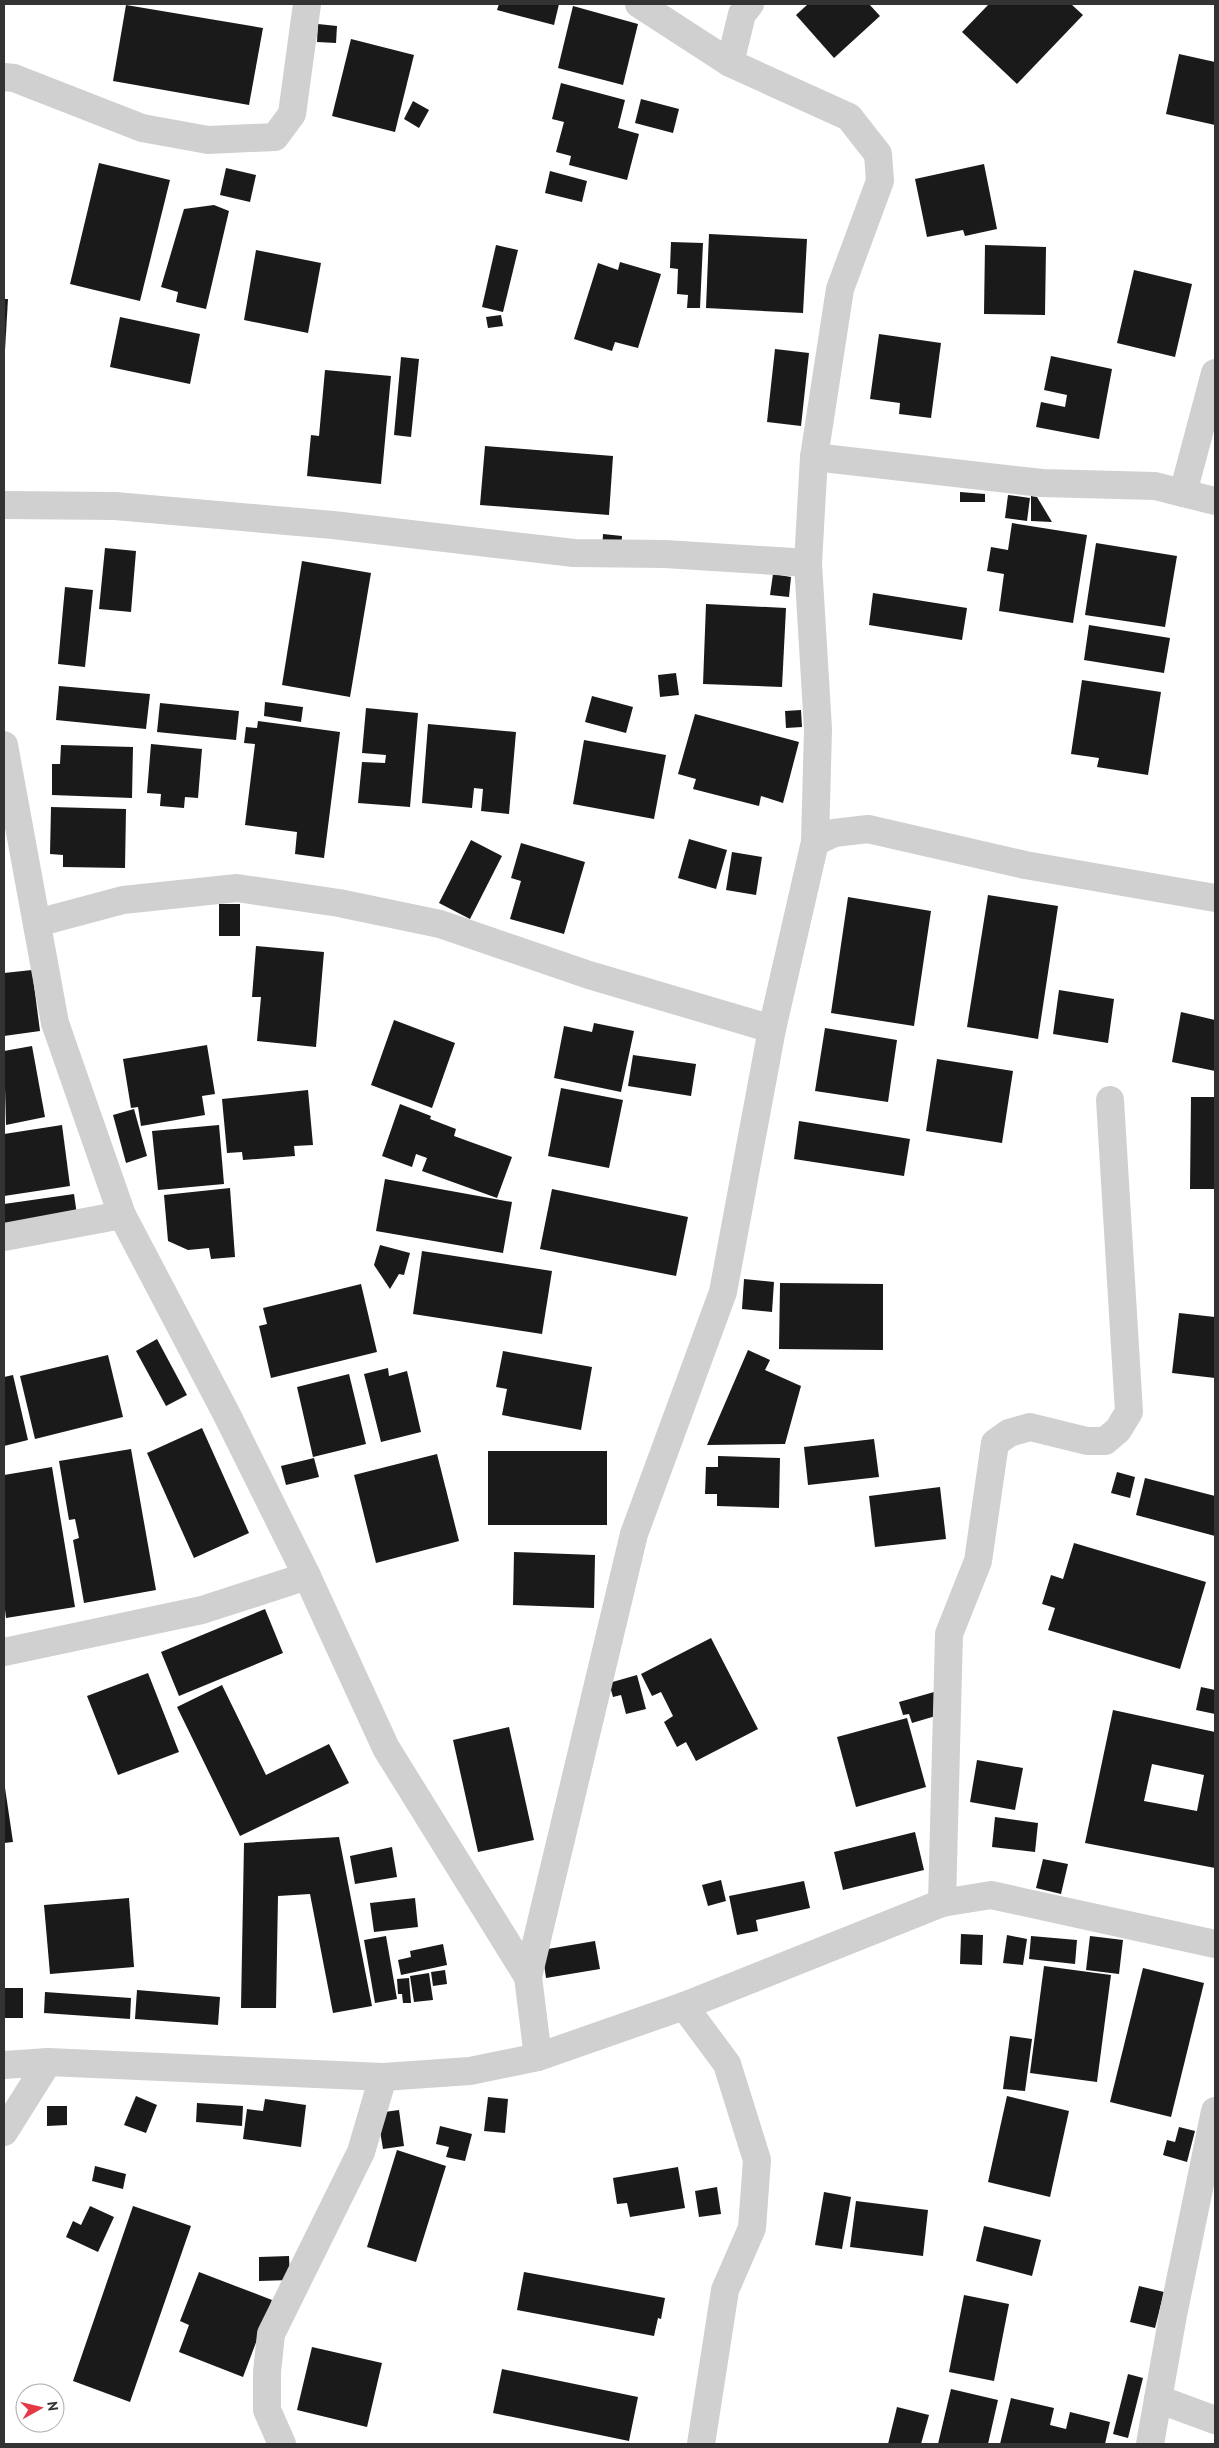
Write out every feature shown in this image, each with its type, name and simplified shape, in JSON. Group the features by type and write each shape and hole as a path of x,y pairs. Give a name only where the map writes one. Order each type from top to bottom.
{"street":[{"path":"4,77 14,78 142,128 208,140 275,137 292,114 307,4"},
{"path":"538,2057 528,1977 634,1534 723,1292 772,1029 815,842 818,729 808,563 814,457 840,289 880,181 878,154 849,117 730,64 639,4"},
{"path":"730,64 742,14 750,4"},
{"path":"1183,493 1215,373"},
{"path":"814,457 1042,483 1155,486 1215,502"},
{"path":"4,505 115,506 333,525 574,553 665,554 808,563"},
{"path":"4,745 55,1023 122,1215 226,1413 307,1576 386,1748 528,1977"},
{"path":"815,842 834,833 868,829 1025,865 1215,898"},
{"path":"36,923 123,900 237,888 338,903 440,924 589,975 772,1029"},
{"path":"942,1903 949,1634 978,1561 995,1443 1009,1433 1030,1427 1087,1441 1105,1441 1118,1430 1129,1412 1110,1100"},
{"path":"4,1237 122,1215"},
{"path":"4,1652 202,1610 307,1576"},
{"path":"4,2064 48,2062 383,2077 470,2071 538,2057 684,2006 942,1903 991,1895 1215,1944"},
{"path":"684,2006 727,2064 757,2160 752,2228 725,2290 701,2444"},
{"path":"4,2132 48,2062"},
{"path":"282,2444 267,2410 267,2372 271,2334 361,2152 383,2077"},
{"path":"1150,2444 1215,2111"},
{"path":"1158,2399 1215,2420"}],"building":[{"path":"499,4 559,4 554,25 497,10"},
{"path":"808,4 869,4 880,16 834,58 796,15"},
{"path":"989,4 1071,4 1083,15 1017,84 962,32"},
{"path":"126,5 263,28 249,105 113,81"},
{"path":"573,6 638,24 623,85 558,68"},
{"path":"318,24 337,26 336,43 317,42"},
{"path":"351,39 414,55 395,132 332,116"},
{"path":"1179,54 1215,62 1215,125 1166,114"},
{"path":"561,83 625,100 618,128 639,134 627,180 569,165 571,156 556,152 564,122 552,119"},
{"path":"641,99 679,109 673,133 635,123"},
{"path":"413,101 429,110 419,128 404,119"},
{"path":"99,163 170,180 140,301 70,284"},
{"path":"984,164 997,229 965,236 963,230 927,237 915,179"},
{"path":"226,168 256,175 250,202 220,195"},
{"path":"550,171 587,181 582,202 545,193"},
{"path":"214,205 229,211 206,309 176,302 178,292 161,287 184,209"},
{"path":"709,234 807,239 803,313 706,308"},
{"path":"671,242 703,243 700,308 687,308 688,295 677,294 678,269 670,268"},
{"path":"496,245 518,250 503,312 482,307"},
{"path":"985,245 1046,247 1045,315 984,314"},
{"path":"256,250 321,263 308,333 244,320"},
{"path":"620,262 661,274 638,348 615,342 612,351 574,339 598,263 618,270"},
{"path":"1134,270 1192,284 1175,357 1117,343"},
{"path":"4,299 8,299 5,350 4,350"},
{"path":"501,315 503,326 488,328 486,317"},
{"path":"120,317 200,334 190,384 110,367"},
{"path":"879,334 941,343 931,418 899,414 900,403 870,399"},
{"path":"775,349 809,353 801,426 767,422"},
{"path":"1051,356 1112,369 1099,439 1036,427 1041,402 1065,407 1067,395 1044,390"},
{"path":"401,357 419,359 411,437 394,435"},
{"path":"325,370 391,376 381,484 307,476 311,435 319,436"},
{"path":"485,446 613,456 609,515 480,505"},
{"path":"960,492 985,494 985,502 960,502"},
{"path":"1008,495 1030,498 1027,521 1005,518"},
{"path":"1031,496 1037,497 1052,522 1031,521"},
{"path":"1012,523 1087,535 1073,623 999,611 1004,574 987,571 991,547 1008,550"},
{"path":"603,534 622,536 621,552 602,550"},
{"path":"1096,543 1177,556 1165,627 1085,615"},
{"path":"105,548 136,551 131,612 99,609"},
{"path":"302,561 371,573 350,697 282,685"},
{"path":"773,574 791,577 789,597 770,595"},
{"path":"65,587 93,590 85,667 58,664"},
{"path":"873,593 967,608 962,640 869,625"},
{"path":"706,604 786,608 782,687 703,684"},
{"path":"1089,625 1170,638 1164,673 1084,660"},
{"path":"676,673 679,695 660,697 658,675"},
{"path":"1082,680 1161,692 1148,775 1097,767 1099,758 1071,754"},
{"path":"59,686 150,694 146,729 56,720"},
{"path":"592,696 633,707 626,733 585,722"},
{"path":"265,702 303,707 301,722 264,716"},
{"path":"160,703 239,711 236,740 157,732"},
{"path":"366,708 418,713 410,807 358,803 362,762 385,763 386,755 362,753"},
{"path":"801,710 802,727 786,728 785,711"},
{"path":"695,714 799,742 783,803 761,796 759,806 693,789 696,779 678,774"},
{"path":"258,721 340,732 324,858 295,854 297,832 245,825 255,744 244,743 246,727 257,728"},
{"path":"428,724 516,732 509,814 481,811 483,789 474,788 472,808 422,803"},
{"path":"584,740 666,755 654,819 573,804"},
{"path":"151,744 202,749 198,798 185,797 184,808 160,806 161,794 147,793"},
{"path":"61,745 133,747 132,798 52,795 52,764 60,764"},
{"path":"51,807 126,809 125,868 63,867 63,855 50,854"},
{"path":"689,839 727,850 716,889 678,878"},
{"path":"471,840 502,856 470,919 439,903"},
{"path":"521,843 585,862 564,934 510,919 521,881 511,878"},
{"path":"732,852 762,857 756,895 726,890"},
{"path":"988,895 1058,906 1038,1039 967,1027"},
{"path":"848,897 931,911 914,1026 831,1013"},
{"path":"219,904 240,904 240,936 219,936"},
{"path":"256,946 324,952 316,1047 257,1041 261,997 252,997"},
{"path":"32,970 40,1031 4,1036 4,973"},
{"path":"1059,990 1114,999 1108,1043 1053,1034"},
{"path":"1181,1012 1215,1020 1215,1071 1172,1062"},
{"path":"394,1020 455,1043 432,1108 371,1085"},
{"path":"594,1023 634,1031 621,1092 554,1078 564,1026 592,1032"},
{"path":"825,1028 897,1040 888,1102 815,1091"},
{"path":"207,1045 215,1094 202,1096 205,1115 141,1126 138,1107 131,1108 123,1059"},
{"path":"32,1046 45,1117 6,1125 4,1051"},
{"path":"633,1055 696,1064 691,1096 628,1086"},
{"path":"937,1059 1013,1071 1002,1143 926,1131"},
{"path":"561,1088 623,1100 609,1168 548,1156"},
{"path":"308,1090 313,1145 294,1146 295,1156 243,1160 242,1152 227,1153 222,1099"},
{"path":"1191,1097 1215,1097 1215,1189 1190,1189"},
{"path":"400,1104 431,1116 430,1119 456,1129 454,1136 512,1157 497,1198 422,1171 427,1158 416,1154 412,1167 382,1156"},
{"path":"134,1109 147,1156 126,1163 113,1115"},
{"path":"799,1121 910,1139 904,1176 794,1159"},
{"path":"62,1125 70,1186 4,1196 4,1134"},
{"path":"219,1125 224,1184 158,1190 152,1131"},
{"path":"385,1179 512,1202 503,1253 376,1231"},
{"path":"230,1188 235,1257 211,1259 209,1248 188,1250 168,1241 164,1195"},
{"path":"552,1189 688,1217 676,1276 540,1249"},
{"path":"74,1194 77,1215 4,1226 4,1204"},
{"path":"380,1245 410,1253 404,1275 399,1274 390,1289 374,1265"},
{"path":"422,1251 552,1271 542,1334 413,1314"},
{"path":"744,1279 774,1282 772,1312 742,1309"},
{"path":"780,1283 883,1284 883,1350 779,1349"},
{"path":"361,1284 377,1352 271,1378 259,1326 267,1324 263,1308"},
{"path":"1179,1313 1215,1317 1215,1378 1172,1373"},
{"path":"157,1339 187,1395 166,1406 136,1351"},
{"path":"748,1350 770,1360 765,1370 801,1386 785,1444 707,1445"},
{"path":"503,1351 592,1367 581,1430 502,1415 507,1389 496,1387"},
{"path":"108,1355 123,1417 35,1439 20,1376"},
{"path":"388,1368 389,1376 407,1371 421,1432 381,1442 364,1374"},
{"path":"349,1374 366,1444 313,1457 297,1387"},
{"path":"13,1375 28,1440 4,1446 4,1377"},
{"path":"202,1428 249,1533 194,1558 147,1453"},
{"path":"874,1439 879,1477 808,1485 804,1447"},
{"path":"131,1449 156,1590 84,1603 73,1540 79,1538 75,1519 69,1520 59,1461"},
{"path":"488,1451 607,1451 607,1525 488,1525"},
{"path":"437,1454 459,1541 376,1563 354,1475"},
{"path":"718,1456 780,1458 779,1508 717,1506 717,1494 705,1494 706,1467 718,1467"},
{"path":"314,1458 319,1477 286,1485 281,1466"},
{"path":"52,1467 75,1607 6,1618 4,1601 4,1475"},
{"path":"1117,1472 1135,1477 1130,1498 1111,1493"},
{"path":"1145,1478 1215,1496 1215,1536 1136,1515"},
{"path":"940,1487 946,1539 875,1547 869,1496"},
{"path":"1074,1543 1206,1582 1180,1669 1048,1630 1055,1608 1042,1604 1051,1575 1063,1579"},
{"path":"514,1552 595,1555 594,1608 513,1605"},
{"path":"265,1609 283,1653 179,1696 161,1652"},
{"path":"711,1638 758,1729 696,1761 686,1742 677,1747 664,1722 673,1716 661,1692 652,1696 641,1674"},
{"path":"148,1673 179,1752 118,1775 87,1696"},
{"path":"637,1675 646,1709 626,1714 621,1695 613,1697 609,1683"},
{"path":"222,1685 266,1775 329,1744 349,1783 240,1836 177,1707"},
{"path":"1201,1687 1215,1690 1215,1714 1196,1710"},
{"path":"934,1692 939,1715 912,1723 909,1714 903,1715 899,1702"},
{"path":"1113,1710 1215,1732 1215,1868 1085,1843","holes":["1152,1764 1204,1775 1197,1811 1144,1801"]},
{"path":"907,1718 926,1787 856,1807 837,1737"},
{"path":"509,1727 534,1840 478,1852 453,1740"},
{"path":"977,1760 1023,1768 1015,1810 970,1802"},
{"path":"4,1781 13,1842 4,1843"},
{"path":"995,1817 1038,1823 1035,1852 992,1847"},
{"path":"915,1832 924,1870 843,1890 834,1852"},
{"path":"339,1837 372,2006 333,2013 310,1894 278,1896 276,2008 241,2008 244,1843"},
{"path":"392,1847 397,1877 355,1884 350,1856"},
{"path":"1043,1859 1068,1864 1061,1894 1036,1888"},
{"path":"721,1880 726,1901 708,1906 702,1885"},
{"path":"804,1881 810,1908 756,1920 758,1931 737,1935 729,1896"},
{"path":"129,1898 134,1967 50,1974 44,1905"},
{"path":"415,1898 418,1927 374,1932 370,1903"},
{"path":"961,1934 983,1935 982,1965 960,1964"},
{"path":"1007,1935 1027,1939 1023,1965 1003,1963"},
{"path":"386,1936 397,1999 375,2003 364,1940"},
{"path":"1031,1936 1077,1940 1075,1964 1029,1959"},
{"path":"1090,1936 1123,1940 1119,1974 1086,1970"},
{"path":"595,1941 600,1969 546,1978 542,1950"},
{"path":"443,1944 447,1965 401,1975 398,1960 411,1957 410,1951"},
{"path":"1044,1966 1111,1975 1097,2082 1030,2073"},
{"path":"1143,1968 1204,1983 1171,2117 1110,2102"},
{"path":"445,1970 447,1984 433,1986 431,1972"},
{"path":"429,1973 433,2000 414,2002 410,1976"},
{"path":"409,1978 411,2003 403,2003 402,1994 398,1994 397,1979"},
{"path":"4,1988 23,1988 23,2018 4,2018"},
{"path":"137,1990 220,1997 218,2025 135,2019"},
{"path":"45,1992 131,1998 130,2019 44,2013"},
{"path":"1010,2036 1032,2039 1025,2091 1003,2089"},
{"path":"136,2096 157,2105 146,2133 124,2125"},
{"path":"1007,2096 1069,2111 1050,2197 988,2182"},
{"path":"488,2097 508,2099 505,2133 484,2131"},
{"path":"265,2099 306,2105 301,2147 243,2139 247,2109 263,2111"},
{"path":"197,2103 243,2106 242,2126 196,2122"},
{"path":"47,2106 67,2106 67,2125 47,2126"},
{"path":"399,2110 404,2146 383,2149 377,2113"},
{"path":"440,2126 472,2134 465,2161 446,2157 449,2147 436,2144"},
{"path":"1179,2127 1195,2131 1187,2162 1163,2155 1167,2140 1175,2142"},
{"path":"397,2150 446,2166 416,2262 367,2247"},
{"path":"95,2166 126,2174 123,2189 92,2181"},
{"path":"678,2167 685,2208 630,2217 627,2203 617,2204 613,2178"},
{"path":"717,2187 721,2214 699,2217 695,2191"},
{"path":"824,2192 851,2197 842,2249 815,2245"},
{"path":"856,2201 928,2210 923,2256 850,2247"},
{"path":"90,2206 114,2217 98,2252 66,2237 73,2221 81,2225"},
{"path":"133,2206 191,2226 130,2402 73,2381"},
{"path":"984,2226 1041,2240 1032,2276 976,2261"},
{"path":"289,2256 290,2280 259,2281 259,2257"},
{"path":"199,2272 272,2300 243,2377 179,2352 189,2325 180,2321"},
{"path":"524,2272 665,2298 661,2319 658,2318 654,2336 517,2310"},
{"path":"1139,2286 1164,2292 1155,2328 1130,2322"},
{"path":"964,2295 1009,2304 994,2381 949,2372"},
{"path":"312,2347 382,2363 367,2427 297,2410"},
{"path":"502,2369 638,2397 629,2441 493,2413"},
{"path":"1128,2374 1143,2378 1128,2438 1113,2434"},
{"path":"951,2389 998,2400 988,2444 938,2444"},
{"path":"1011,2398 1054,2408 1050,2425 1066,2429 1070,2412 1110,2422 1105,2444 1000,2444"},
{"path":"897,2407 929,2415 921,2444 888,2444"}]}
